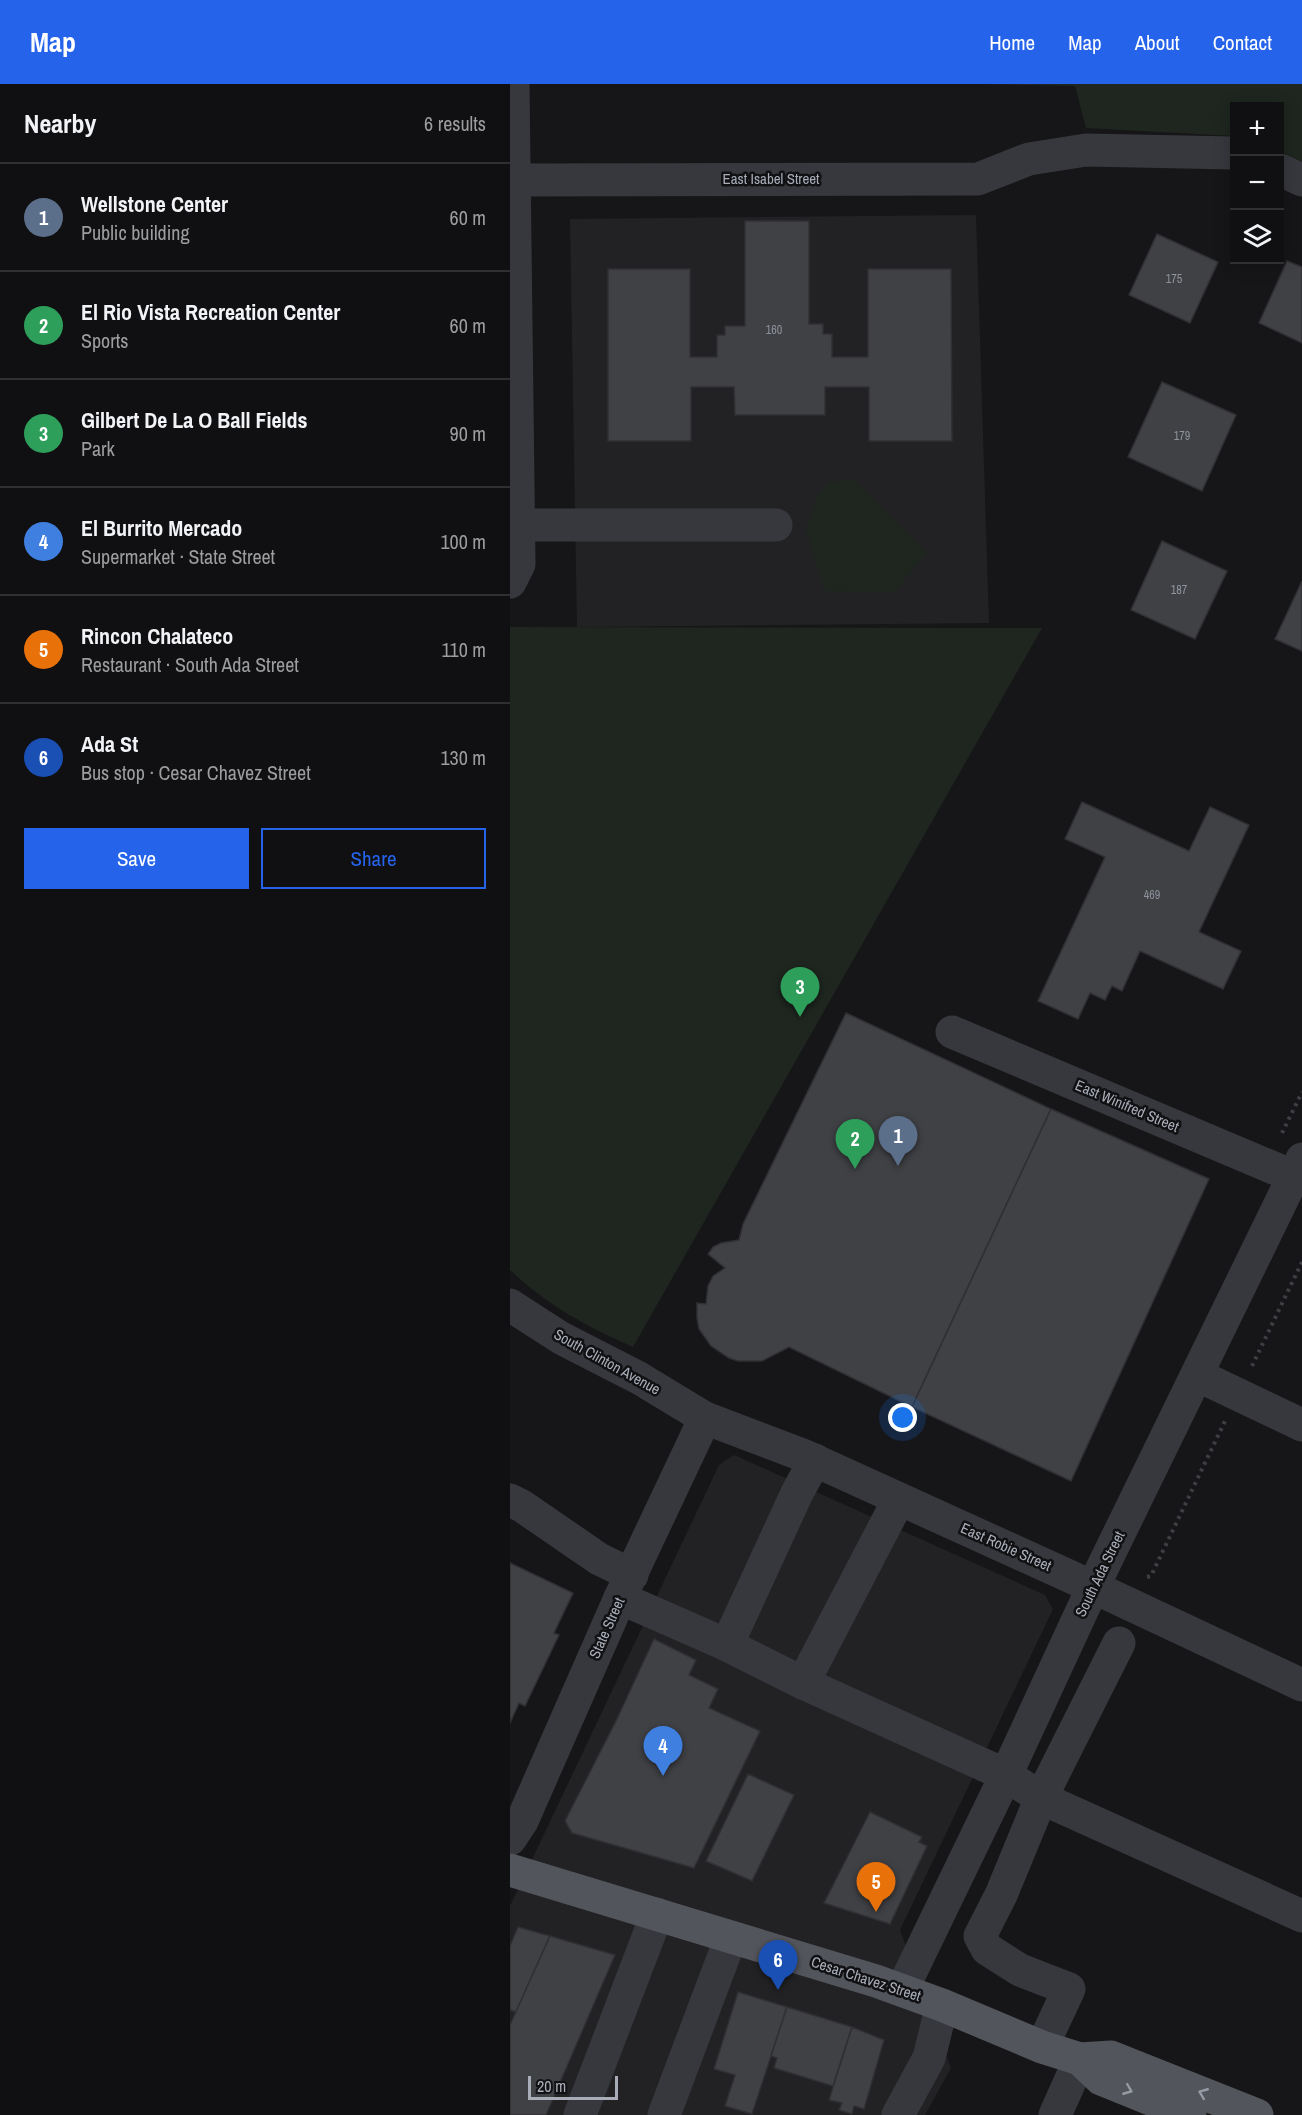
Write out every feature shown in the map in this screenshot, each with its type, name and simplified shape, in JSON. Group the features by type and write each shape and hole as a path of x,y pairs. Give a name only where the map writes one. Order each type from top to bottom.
{"main road":[{"name":"Cesar Chavez Street","path":"510,1870 529,1878 731,1936 902,1990 1042,2047 1080,2059 1111,2057 1257,2115"},
{"name":"Cesar Chavez Street","path":"1080,2059 1101,2079 1190,2115"}],"street":[{"path":"510,582 519,564 512,180 513,84"},
{"name":"East Isabel Street","path":"512,180 978,178 1029,159 1086,150 1230,153"},
{"path":"1284,172 1302,180"},
{"path":"519,525 776,525"},
{"name":"East Winifred Street","path":"952,1032 1299,1172"},
{"name":"South Ada Street","path":"902,1990 1006,1775 1093,1587 1299,1172"},
{"name":"South Clinton Avenue","path":"510,1305 561,1338 639,1378 705,1418"},
{"path":"1197,1376 1302,1425"},
{"name":"East Robie Street","path":"705,1418 815,1460 1302,1685"},
{"name":"State Street","path":"510,1839 522,1821 626,1587 705,1418"},
{"path":"727,1645 797,1493 815,1460"},
{"path":"803,1683 900,1499"},
{"path":"510,1500 599,1559 626,1587 727,1645 803,1683 1006,1775 1041,1798 1302,1916"},
{"path":"980,1936 1001,1895 1041,1798 1119,1643"},
{"path":"580,2115 657,1914"},
{"path":"937,1918 980,1936 987,1949 1020,1970 1069,1989 1042,2047"},
{"path":"664,2115 731,1936"},
{"path":"898,2115 929,2058 942,2005"},
{"path":"1055,2115 1080,2059"}],"shaded area":[{"path":"976,84 1302,84 1302,162 1284,154 1284,102 1230,102 1230,136 1086,128 1075,86"},
{"path":"976,215 989,623 577,627 570,219"},
{"path":"851,478 927,554 893,593 824,591 806,529 819,493 828,483"},
{"path":"510,627 1042,628 633,1347 553,1305 510,1270"},
{"path":"734,1455 1045,1595 1053,1609 900,1930 951,2068 925,2115 510,2115 510,1906 719,1465"}],"building":[{"path":"745,221 809,221 809,324 823,324 823,334 832,334 832,357 868,357 868,269 951,269 952,441 869,441 869,387 825,387 825,415 735,415 734,387 691,387 691,441 608,441 608,269 690,269 690,357 717,357 717,335 725,335 725,326 745,326"},
{"path":"1157,234 1218,262 1190,323 1129,295"},
{"path":"1287,261 1302,267 1302,343 1259,323"},
{"path":"1162,382 1236,415 1202,491 1128,457"},
{"path":"1162,541 1227,571 1195,639 1131,610"},
{"path":"1302,581 1302,651 1275,639"},
{"path":"1082,802 1189,851 1210,807 1249,825 1199,932 1241,951 1223,989 1140,951 1122,991 1112,986 1105,1000 1090,993 1078,1019 1038,1001 1105,857 1065,839"},
{"path":"846,1013 1051,1109 912,1407 789,1347 762,1361 738,1361 729,1358 711,1346 699,1329 697,1318 697,1303 706,1304 708,1286 713,1276 725,1268 708,1254 713,1247 721,1243 739,1240 743,1224"},
{"path":"1051,1109 1209,1179 1071,1481 912,1407"},
{"path":"510,1563 573,1593 554,1633 559,1635 525,1706 519,1703 510,1723"},
{"path":"654,1639 696,1660 689,1675 718,1689 709,1708 760,1731 694,1868 572,1833 565,1821 617,1719"},
{"path":"748,1774 794,1795 752,1881 706,1861"},
{"path":"870,1812 922,1837 919,1842 927,1846 890,1924 824,1903"},
{"path":"518,1927 550,1936 516,2012 510,2010 510,1946"},
{"path":"550,1936 615,1955 546,2115 510,2115 510,2025"},
{"path":"738,1992 787,2007 752,2114 725,2106 735,2075 714,2069"},
{"path":"787,2007 852,2027 833,2086 774,2068 777,2058 771,2056"},
{"path":"852,2027 884,2040 864,2109 854,2106 852,2114 839,2110 842,2103 829,2100"}],"place":[{"name":"Gilbert De La O Ball Fields","path":"800,1017"},
{"name":"Wellstone Center","path":"898,1166"},
{"name":"El Rio Vista Recreation Center","path":"855,1169"},
{"name":"El Burrito Mercado","path":"663,1776"},
{"name":"Rincon Chalateco","path":"876,1912"},
{"name":"Ada St","path":"778,1990"}]}
